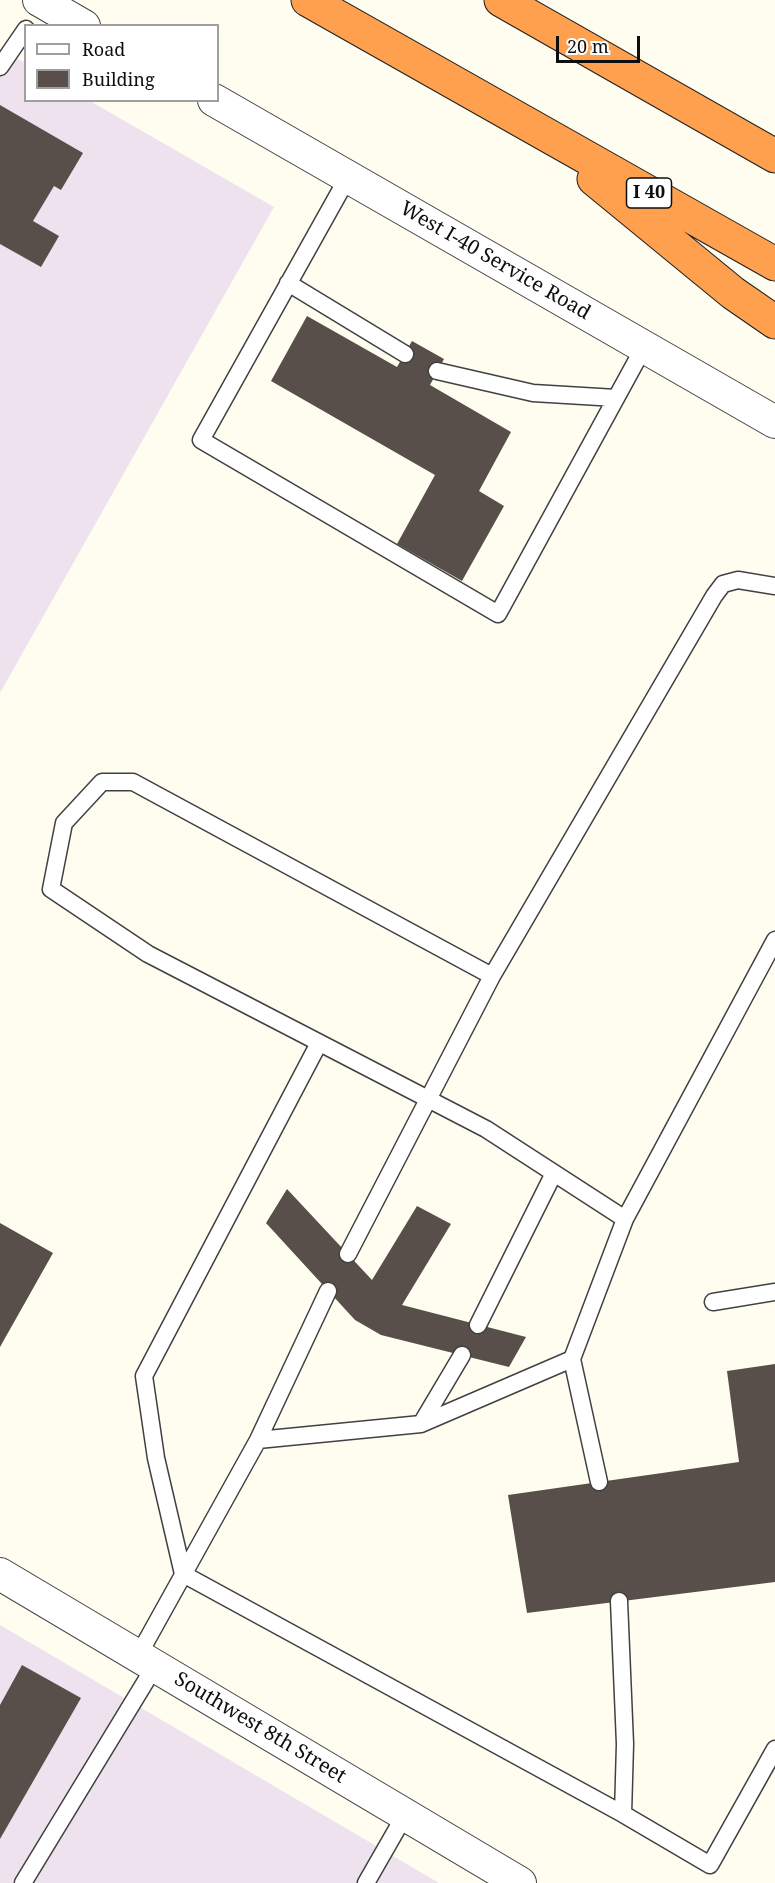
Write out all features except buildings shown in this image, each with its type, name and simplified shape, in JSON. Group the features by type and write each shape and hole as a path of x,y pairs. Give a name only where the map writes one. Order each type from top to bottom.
{"highway":[{"name":"I 40","path":"308,0 775,264"},
{"path":"501,0 766,149"},
{"path":"523,121 733,293 775,322"}],"street":[{"path":"37,9 78,24"},
{"name":"West I-40 Service Road","path":"217,102 775,422"},
{"name":"Southwest 8th Street","path":"0,1574 520,1883"}],"lane":[{"path":"0,67 24,32"},
{"path":"348,177 201,440 498,614 644,347"},
{"path":"288,284 405,354"},
{"path":"437,371 532,393 616,398"},
{"path":"348,1254 492,976 714,596 723,584 738,580 775,586"},
{"path":"492,976 133,782 102,782 64,823 51,889 148,954 486,1129 625,1219"},
{"path":"599,1482 572,1359 625,1219 775,940"},
{"path":"319,1043 144,1376 156,1458 183,1574 623,1814 710,1864 775,1749"},
{"path":"478,1325 554,1173"},
{"path":"23,1883 147,1661 183,1574 258,1440 328,1291"},
{"path":"712,1302 775,1292"},
{"path":"421,1424 462,1355"},
{"path":"258,1440 421,1424 572,1359"},
{"path":"619,1601 625,1744 623,1814"},
{"path":"366,1883 405,1815"}],"shaded area":[{"path":"0,49 24,62 24,102 92,102 274,207 0,693"},
{"path":"0,1625 439,1883 0,1883"}]}
